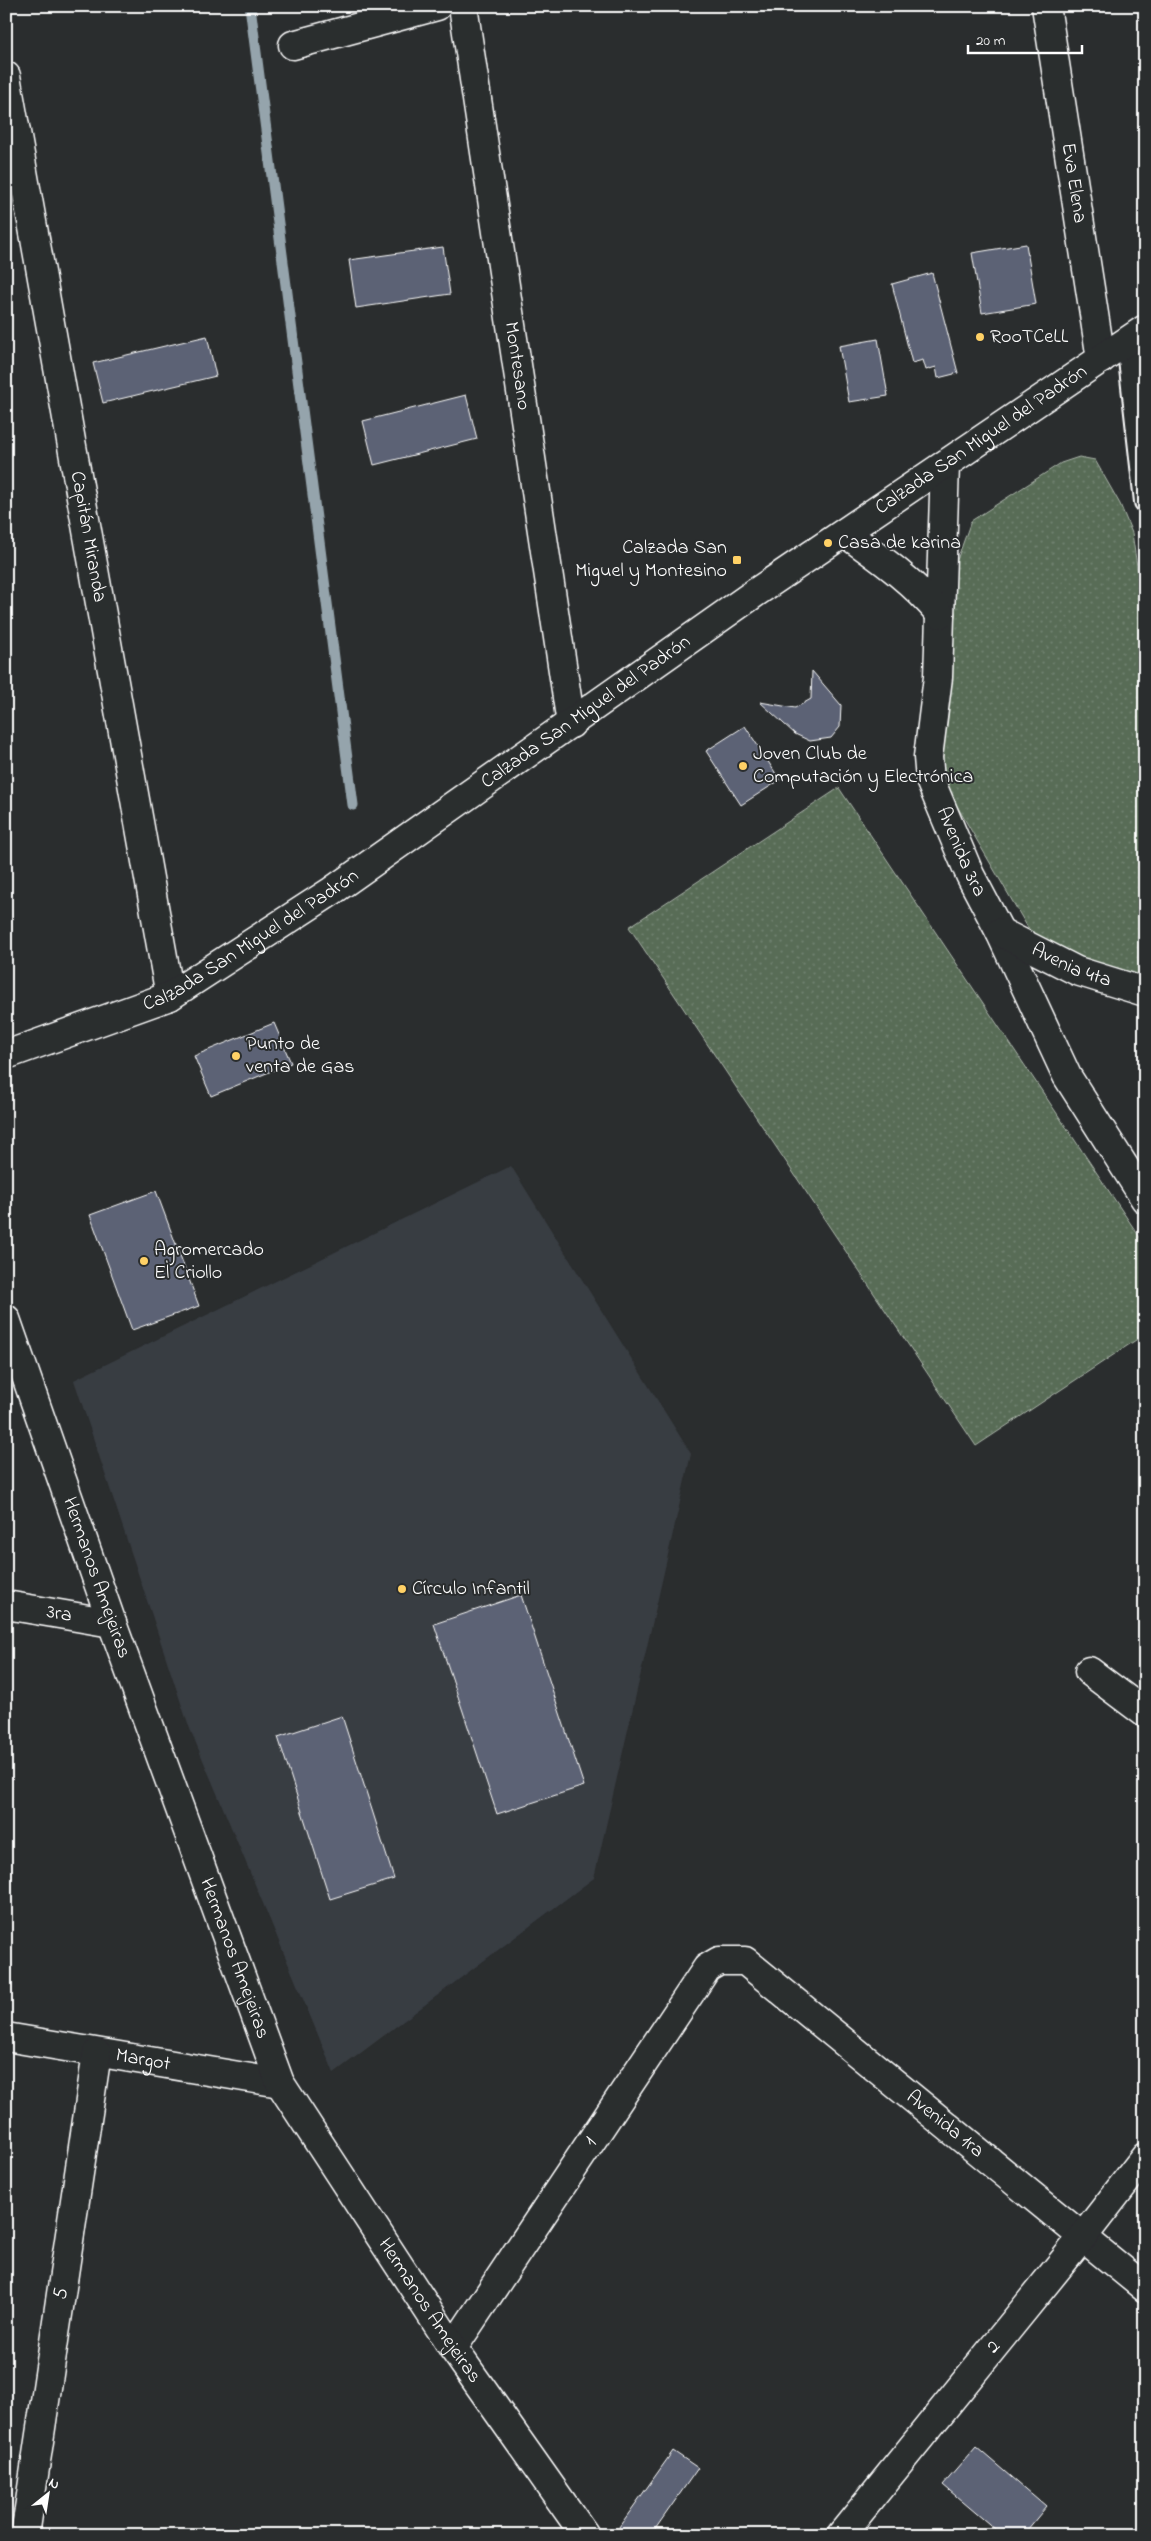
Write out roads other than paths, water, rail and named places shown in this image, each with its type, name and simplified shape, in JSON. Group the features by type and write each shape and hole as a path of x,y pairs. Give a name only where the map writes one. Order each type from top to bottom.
{"street":[{"path":"293,45 438,6"},
{"name":"Montesano","path":"463,6 570,724"},
{"name":"Eva Elena","path":"1046,6 1101,359"},
{"name":"Capitán Miranda","path":"6,76 170,996"},
{"name":"Calzada San Miguel del Padrón","path":"6,1055 170,996 332,891 755,593 1136,336"},
{"name":"Avenida 3ra","path":"945,465 938,677 928,757 930,780 970,875 1000,932 1066,1076 1145,1199"},
{"path":"845,533 903,574 922,592 940,614"},
{"name":"Avenia 4ta","path":"1000,932 1076,971 1145,992"},
{"name":"Hermanos Amejeiras","path":"6,1319 112,1623 280,2083 453,2348 585,2535"},
{"name":"3ra","path":"6,1604 112,1623"},
{"path":"1089,1671 1145,1713"},
{"name":"1","path":"453,2348 708,1968 719,1961 745,1961"},
{"name":"Avenida 1ra","path":"745,1961 1145,2288"},
{"name":"Margot","path":"6,2036 280,2083"},
{"name":"5","path":"26,2535 97,2052"},
{"name":"2","path":"841,2535 1082,2238 1145,2157"}],"lane":[{"path":"1136,336 1145,502"}],"waterway":[{"path":"250,6 353,805"}],"place":[{"name":"RooTCeLL","path":"980,337"},
{"name":"Casa de karina","path":"828,543"},
{"name":"Calzada San Miguel y Montesino","path":"737,560"},
{"name":"Joven Club de Computación y Electrónica","path":"743,766"},
{"name":"Punto de venta de Gas","path":"236,1056"},
{"name":"Agromercado El Criollo","path":"144,1261"},
{"name":"Círculo Infantil","path":"402,1589"}]}
